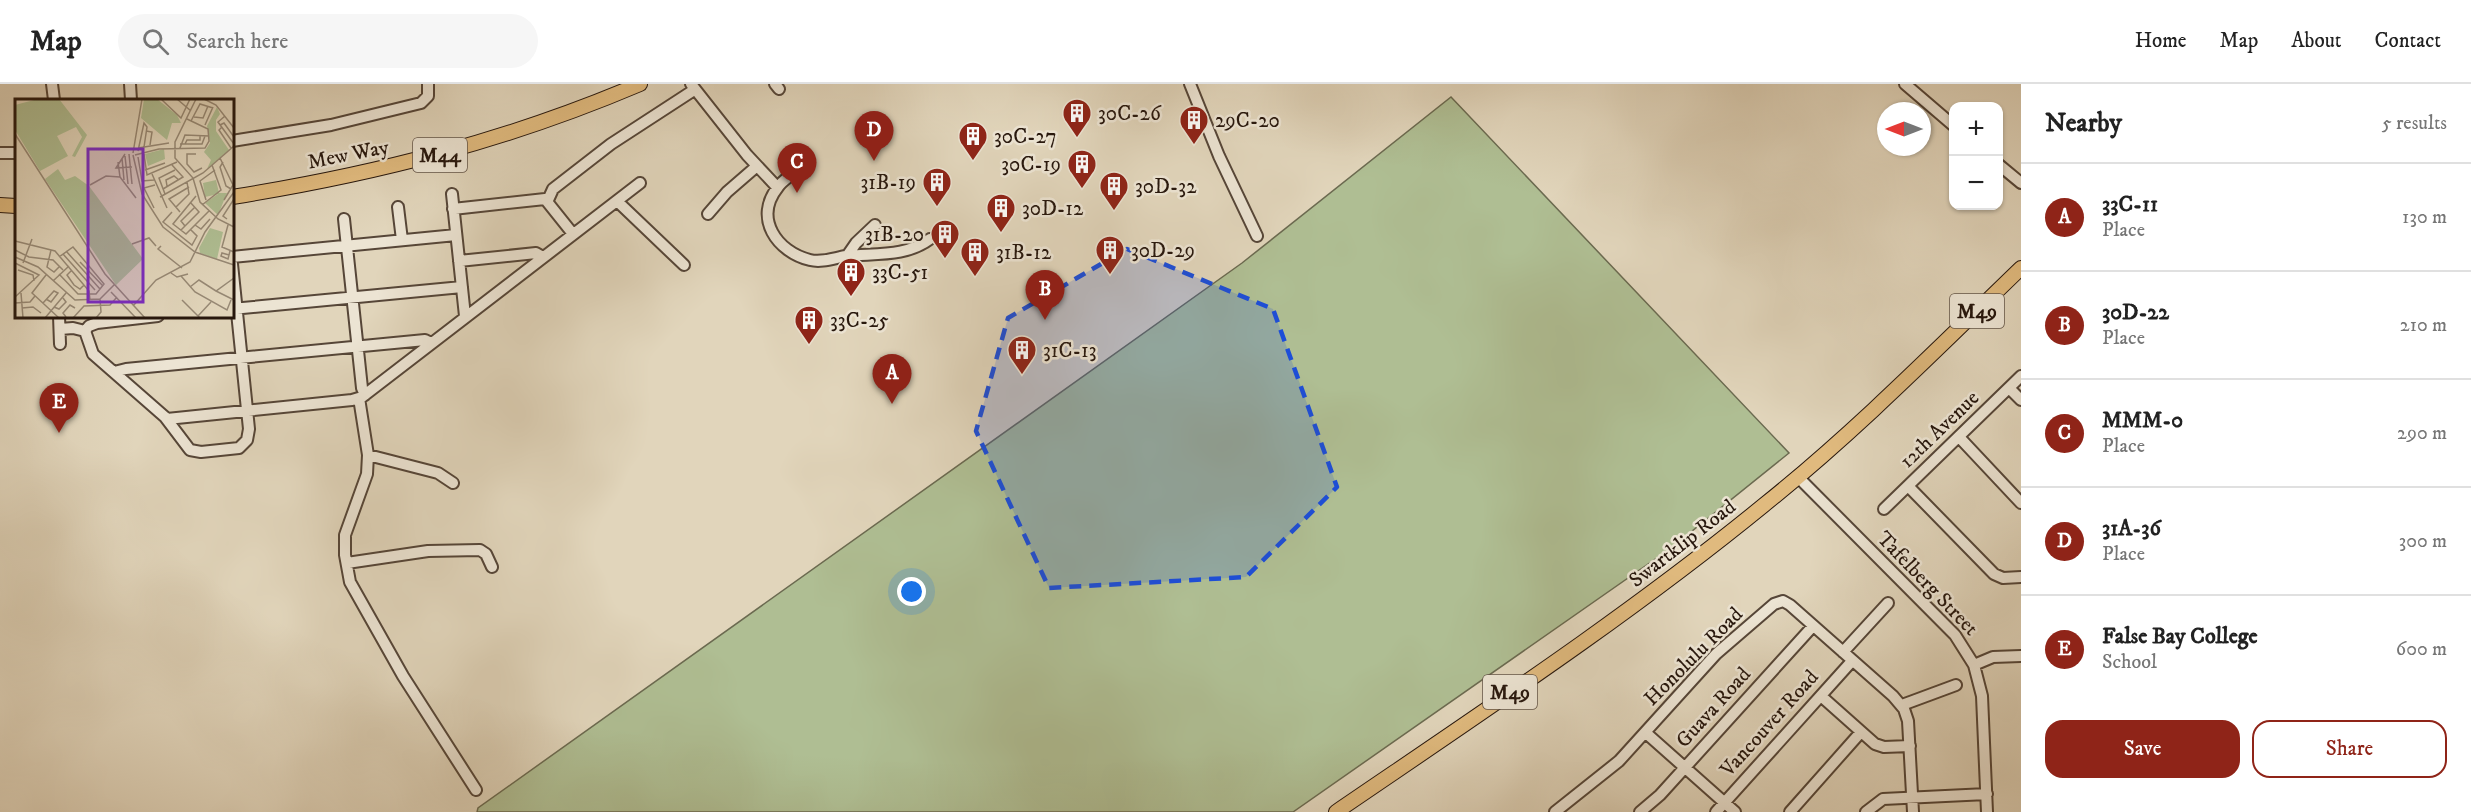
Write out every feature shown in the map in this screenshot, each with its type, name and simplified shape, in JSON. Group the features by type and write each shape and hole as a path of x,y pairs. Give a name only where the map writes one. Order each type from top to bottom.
{"main road":[{"name":"Mew Way","path":"234,197 341,178 439,155 549,120 640,84"},
{"path":"0,205 15,206"},
{"path":"0,213 15,214"},
{"name":"Swartklip Road","path":"1336,812 1698,558 1798,477 1877,407 2021,268"}],"street":[{"path":"52,84 54,99"},
{"path":"130,84 131,99"},
{"path":"234,141 331,125 421,103 428,96 428,84"},
{"path":"1190,84 1219,156 1257,236"},
{"path":"1905,84 1949,122"},
{"path":"548,200 553,189 611,144 693,87 756,166 777,188"},
{"path":"0,153 14,153"},
{"path":"708,214 727,192 756,166"},
{"path":"2003,168 2021,183"},
{"path":"795,172 777,188 768,215 773,236 793,254 812,260 878,255 919,247 930,239"},
{"path":"167,419 362,396 640,183"},
{"path":"452,194 465,316"},
{"path":"453,209 548,200"},
{"path":"548,200 573,234"},
{"path":"617,201 684,265"},
{"path":"398,207 402,240"},
{"path":"344,219 368,454 367,474 345,535 346,564 350,582 403,676 476,790"},
{"path":"847,256 856,243 876,225"},
{"path":"234,257 456,235"},
{"path":"459,261 536,253 543,256"},
{"path":"235,309 462,287"},
{"path":"84,332 91,352 167,419 189,448 195,452 239,448 245,444 249,435 234,294"},
{"path":"59,318 60,344"},
{"path":"84,332 89,326 97,323 141,318"},
{"path":"60,328 73,328 84,332"},
{"path":"114,372 357,346 425,340 431,343"},
{"name":"12th Avenue","path":"1884,509 2021,376"},
{"path":"2009,388 2021,400"},
{"path":"1959,436 2021,503"},
{"path":"368,454 438,473 453,483"},
{"name":"Tafelberg Street","path":"1798,477 1955,636 1974,665 1982,696 1987,812"},
{"path":"1908,486 1994,574 2003,578 2021,577"},
{"path":"346,564 418,552 480,550 486,554 492,567"},
{"name":"Honolulu Road","path":"1558,811 1606,773 1646,733 1724,646 1774,604 1780,602 1788,603 1902,705"},
{"path":"1843,652 1888,603"},
{"name":"Guava Road","path":"1640,812 1660,795 1813,626"},
{"path":"1974,665 1993,657 2021,656"},
{"name":"Vancouver Road","path":"1716,812 1852,661"},
{"path":"1912,812 1908,721 1902,705 1956,685"},
{"path":"1821,696 1879,746 1910,746"},
{"path":"1790,812 1861,732"},
{"path":"1646,733 1735,812"},
{"path":"1866,812 1881,800 1912,796 1987,794"}],"highlighted area":[{"path":"1127,249 1273,309 1337,487 1246,577 1049,588 976,431 1008,318"}],"green space":[{"path":"1451,97 1789,453 1671,548 1293,812 477,812 478,808 1242,263"}],"place":[{"name":"30C-26","path":"1077,138"},
{"name":"29C-20","path":"1194,146"},
{"name":"31A-36","path":"874,161"},
{"name":"30C-27","path":"973,162"},
{"name":"30C-19","path":"1082,190"},
{"name":"MMM-0","path":"797,193"},
{"name":"31B-19","path":"937,208"},
{"name":"30D-32","path":"1114,212"},
{"name":"30D-12","path":"1001,234"},
{"name":"31B-20","path":"945,260"},
{"name":"30D-29","path":"1110,276"},
{"name":"31B-12","path":"975,278"},
{"name":"33C-51","path":"851,298"},
{"name":"30D-22","path":"1045,320"},
{"name":"33C-25","path":"809,346"},
{"name":"31C-13","path":"1022,376"},
{"name":"33C-11","path":"892,404"},
{"name":"False Bay College","path":"59,433"}]}
